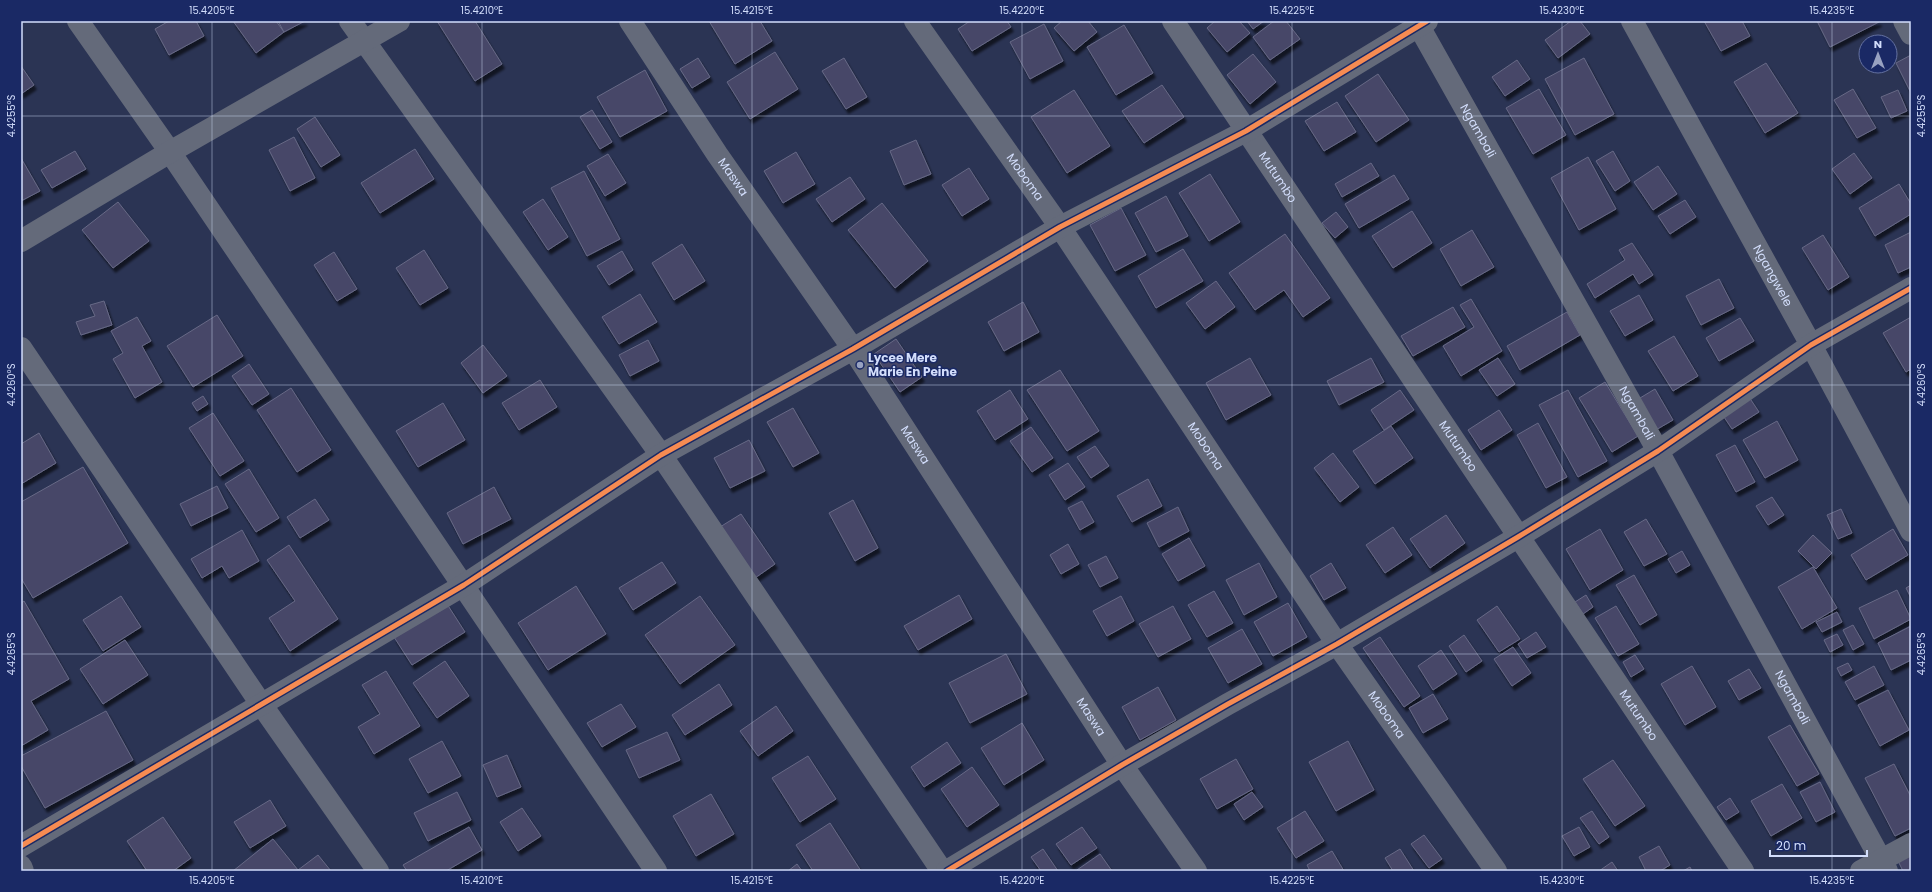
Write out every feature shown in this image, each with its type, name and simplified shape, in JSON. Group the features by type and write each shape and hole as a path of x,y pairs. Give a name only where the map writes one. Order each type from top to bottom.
{"street":[{"path":"78,21 170,152 656,871"},
{"path":"350,21 662,455 942,871"},
{"path":"21,241 170,152 399,21"},
{"name":"Maswa","path":"630,21 717,154 853,349 1122,765 1196,871"},
{"name":"Moboma","path":"915,21 1060,227 1337,644 1496,871"},
{"name":"Mutumbo","path":"1173,21 1743,871"},
{"name":"Ngangwele","path":"1632,21 1811,345 1911,531"},
{"path":"1904,21 1911,34"},
{"path":"21,846 464,585 662,455 853,349 1060,227 1246,131 1421,23"},
{"name":"Ngambali","path":"1421,23 1658,451 1884,865"},
{"path":"947,871 1122,765 1337,644 1518,537 1658,451 1811,345 1911,288"},
{"path":"21,348 261,704 378,871"},
{"path":"1860,871 1884,865 1911,844"},
{"path":"21,866 23,871"}],"building":[{"path":"169,21 196,21 204,36 169,55 155,29"},
{"path":"233,21 276,21 284,32 256,53"},
{"path":"278,21 305,21 284,32"},
{"path":"437,21 475,21 502,64 475,81"},
{"path":"709,21 760,21 772,41 735,64"},
{"path":"970,21 1007,21 1011,27 972,51 958,29"},
{"path":"1062,21 1088,21 1097,32 1074,51 1054,28"},
{"path":"1215,21 1239,21 1250,33 1227,52 1207,28"},
{"path":"1247,21 1264,21 1253,29"},
{"path":"1274,21 1286,21 1300,39 1270,60 1253,37"},
{"path":"1571,21 1580,21 1590,34 1558,58 1545,40"},
{"path":"1704,21 1742,21 1750,36 1721,51"},
{"path":"1817,21 1879,21 1879,22 1830,47"},
{"path":"1044,24 1063,61 1030,79 1010,42"},
{"path":"1124,25 1153,73 1116,95 1087,47"},
{"path":"775,52 798,89 750,119 727,82"},
{"path":"1253,54 1276,82 1250,104 1227,75"},
{"path":"1911,55 1911,93 1898,67 1898,62"},
{"path":"698,58 710,77 692,88 680,69"},
{"path":"844,58 867,97 846,109 822,71"},
{"path":"1584,58 1614,114 1575,135 1545,79"},
{"path":"1517,60 1530,79 1505,96 1492,77"},
{"path":"1766,63 1798,113 1765,133 1734,82"},
{"path":"21,66 34,85 21,94"},
{"path":"645,70 667,111 620,137 597,97"},
{"path":"1378,74 1409,120 1376,142 1345,96"},
{"path":"1162,85 1184,117 1144,143 1122,111"},
{"path":"1539,89 1566,135 1533,154 1506,108"},
{"path":"1853,89 1876,128 1857,138 1834,100"},
{"path":"1074,90 1110,146 1067,173 1031,117"},
{"path":"1898,90 1907,111 1891,118 1881,97"},
{"path":"1337,102 1356,132 1324,151 1305,121"},
{"path":"592,110 612,142 600,149 580,117"},
{"path":"315,117 340,155 321,167 297,129"},
{"path":"294,137 315,178 290,191 269,150"},
{"path":"916,140 931,174 904,185 890,151"},
{"path":"415,149 434,179 380,213 361,183"},
{"path":"75,151 86,169 52,188 41,170"},
{"path":"1613,151 1630,181 1615,191 1596,161"},
{"path":"796,152 815,184 783,203 764,171"},
{"path":"1854,153 1872,178 1850,194 1832,169"},
{"path":"608,154 626,183 605,196 587,166"},
{"path":"1588,157 1616,209 1579,230 1551,178"},
{"path":"21,158 40,191 21,201"},
{"path":"1371,163 1379,176 1342,197 1335,184"},
{"path":"1658,166 1677,194 1653,210 1634,182"},
{"path":"969,168 989,199 962,216 942,185"},
{"path":"584,171 620,239 587,256 551,188"},
{"path":"1210,174 1240,222 1209,241 1179,193"},
{"path":"1394,175 1409,199 1359,228 1345,204"},
{"path":"850,177 865,199 832,222 816,199"},
{"path":"1899,184 1911,204 1911,214 1875,236 1859,208"},
{"path":"1166,196 1188,236 1156,252 1135,213"},
{"path":"543,199 568,237 548,250 523,212"},
{"path":"1685,200 1696,217 1670,234 1658,216"},
{"path":"118,202 149,241 113,268 82,230"},
{"path":"882,203 928,261 895,288 848,230"},
{"path":"1121,208 1146,255 1115,271 1090,225"},
{"path":"1412,211 1432,243 1393,268 1372,236"},
{"path":"1336,212 1348,227 1335,238 1322,223"},
{"path":"1472,230 1494,267 1461,286 1440,249"},
{"path":"1911,232 1911,267 1898,273 1885,245"},
{"path":"1285,234 1330,298 1303,317 1284,290 1255,310 1229,273"},
{"path":"1823,235 1849,277 1828,290 1802,248"},
{"path":"1632,243 1653,275 1639,284 1633,274 1595,298 1587,284 1625,260 1619,250"},
{"path":"682,244 705,281 674,300 652,263"},
{"path":"1183,249 1203,281 1156,308 1138,276"},
{"path":"424,250 448,288 420,305 396,268"},
{"path":"622,251 633,270 609,285 597,266"},
{"path":"334,252 357,289 337,301 314,265"},
{"path":"1719,279 1734,308 1701,325 1686,296"},
{"path":"1216,281 1235,307 1205,329 1186,303"},
{"path":"640,294 657,322 619,344 602,317"},
{"path":"1639,295 1653,320 1625,336 1610,311"},
{"path":"1471,299 1502,351 1461,376 1443,346 1474,327 1460,305"},
{"path":"104,301 112,325 81,335 76,322 95,316 90,305"},
{"path":"1023,302 1039,332 1004,351 988,322"},
{"path":"1453,307 1465,327 1413,356 1401,336"},
{"path":"1567,312 1580,335 1520,370 1507,346"},
{"path":"217,315 243,356 193,387 167,346"},
{"path":"137,317 151,341 142,346 162,382 135,398 113,359 123,353 111,331"},
{"path":"1911,317 1911,369 1906,372 1883,333"},
{"path":"1740,318 1754,341 1719,361 1706,338"},
{"path":"1674,336 1698,376 1673,391 1648,351"},
{"path":"896,339 922,377 900,392 874,354"},
{"path":"648,340 659,361 630,376 619,355"},
{"path":"483,345 507,376 483,393 461,363"},
{"path":"1250,358 1271,395 1226,420 1206,383"},
{"path":"1371,358 1384,382 1339,405 1327,381"},
{"path":"1498,358 1515,384 1497,396 1479,370"},
{"path":"249,364 269,394 252,405 232,376"},
{"path":"1060,370 1099,431 1067,451 1027,390"},
{"path":"540,380 557,407 519,430 502,403"},
{"path":"1605,382 1638,436 1612,452 1579,398"},
{"path":"291,388 331,450 297,472 257,410"},
{"path":"1655,389 1673,420 1654,431 1635,401"},
{"path":"1010,390 1028,419 995,440 977,411"},
{"path":"1400,390 1414,410 1384,430 1371,410"},
{"path":"1568,390 1607,461 1578,477 1539,405"},
{"path":"203,396 208,404 197,411 192,403"},
{"path":"1749,397 1759,412 1732,429 1722,414"},
{"path":"443,403 465,440 418,467 396,431"},
{"path":"793,408 819,453 793,467 767,422"},
{"path":"1499,410 1512,430 1481,450 1468,430"},
{"path":"213,413 244,461 220,476 189,428"},
{"path":"1777,421 1798,460 1765,478 1743,440"},
{"path":"1538,423 1567,477 1546,488 1517,435"},
{"path":"1391,426 1413,458 1375,484 1353,451"},
{"path":"1031,427 1053,458 1032,472 1010,441"},
{"path":"39,433 56,463 21,484 21,444"},
{"path":"749,440 765,471 730,488 714,458"},
{"path":"1735,445 1755,482 1736,492 1716,455"},
{"path":"1095,446 1109,466 1091,478 1077,457"},
{"path":"1333,453 1359,487 1340,502 1314,468"},
{"path":"1068,463 1085,487 1065,500 1049,475"},
{"path":"83,467 128,543 33,598 21,578 21,502"},
{"path":"249,469 279,518 256,532 225,484"},
{"path":"1148,479 1162,506 1132,522 1117,496"},
{"path":"217,486 228,508 191,526 180,504"},
{"path":"494,487 511,519 463,544 447,513"},
{"path":"1772,497 1784,515 1768,525 1756,506"},
{"path":"315,499 329,520 300,538 287,517"},
{"path":"853,500 878,548 855,561 829,513"},
{"path":"1082,501 1094,522 1080,530 1068,508"},
{"path":"1178,507 1189,531 1159,547 1147,523"},
{"path":"1841,509 1852,533 1838,539 1827,515"},
{"path":"741,514 775,564 755,578 720,527"},
{"path":"1446,515 1465,543 1430,568 1410,539"},
{"path":"1646,519 1667,554 1644,566 1624,532"},
{"path":"1393,527 1412,555 1385,573 1366,545"},
{"path":"1600,529 1623,570 1590,590 1566,549"},
{"path":"1893,529 1908,555 1866,580 1851,555"},
{"path":"242,530 259,561 229,578 222,566 202,578 191,559"},
{"path":"1813,535 1832,553 1816,569 1798,551"},
{"path":"1189,538 1205,566 1178,581 1162,554"},
{"path":"1068,544 1079,564 1061,574 1050,555"},
{"path":"289,545 338,619 290,651 269,618 295,601 267,560"},
{"path":"1682,551 1690,565 1676,573 1668,559"},
{"path":"1106,556 1118,578 1100,587 1088,565"},
{"path":"662,562 676,583 633,610 619,588"},
{"path":"1259,563 1277,597 1244,615 1226,580"},
{"path":"1331,563 1346,588 1324,600 1310,576"},
{"path":"1813,567 1837,608 1802,629 1778,587"},
{"path":"1634,575 1657,615 1640,625 1616,585"},
{"path":"1911,585 1911,598 1906,588"},
{"path":"576,586 606,634 548,670 518,623"},
{"path":"1897,590 1911,619 1874,639 1859,608"},
{"path":"1214,591 1233,623 1207,637 1188,605"},
{"path":"959,595 972,619 918,650 904,626"},
{"path":"1586,595 1593,607 1583,614 1575,602"},
{"path":"121,596 141,627 103,651 83,620"},
{"path":"700,596 735,645 680,684 645,635"},
{"path":"1121,596 1134,621 1107,636 1093,611"},
{"path":"24,601 69,679 31,701 48,730 21,746 21,603"},
{"path":"1288,603 1307,637 1273,656 1254,622"},
{"path":"447,604 465,632 412,665 394,637"},
{"path":"1173,606 1191,639 1158,657 1139,624"},
{"path":"1497,606 1520,639 1499,652 1477,620"},
{"path":"1616,606 1639,644 1618,656 1595,618"},
{"path":"1837,612 1842,622 1822,632 1816,622"},
{"path":"1853,625 1864,644 1853,650 1843,630"},
{"path":"1911,626 1911,660 1891,670 1878,643"},
{"path":"1242,629 1262,664 1228,683 1208,648"},
{"path":"1536,632 1546,647 1527,658 1518,644"},
{"path":"1837,634 1843,645 1830,652 1824,640"},
{"path":"1464,635 1482,661 1466,672 1449,646"},
{"path":"1380,637 1420,696 1404,707 1363,648"},
{"path":"125,640 148,675 103,704 80,669"},
{"path":"1513,647 1531,673 1512,686 1494,659"},
{"path":"1441,650 1457,674 1433,690 1418,666"},
{"path":"1006,654 1027,694 970,723 949,683"},
{"path":"1635,655 1644,669 1631,677 1623,662"},
{"path":"445,661 469,696 437,718 413,683"},
{"path":"1848,663 1852,670 1841,676 1837,668"},
{"path":"1692,666 1716,707 1685,725 1661,684"},
{"path":"1874,666 1884,685 1855,700 1845,682"},
{"path":"1749,669 1761,688 1739,700 1728,681"},
{"path":"386,671 420,726 374,754 358,727 380,714 362,685"},
{"path":"719,684 732,705 685,735 672,715"},
{"path":"1158,687 1176,720 1140,740 1122,707"},
{"path":"1888,690 1909,730 1880,746 1858,705"},
{"path":"1433,694 1448,719 1423,733 1409,708"},
{"path":"621,704 636,727 602,747 587,723"},
{"path":"776,706 793,731 758,756 740,731"},
{"path":"106,711 133,760 45,808 21,766 21,756"},
{"path":"1022,723 1044,760 1004,785 981,748"},
{"path":"1790,725 1819,774 1797,786 1768,737"},
{"path":"667,732 680,760 639,778 626,750"},
{"path":"442,741 461,776 428,793 409,759"},
{"path":"1348,741 1374,790 1336,811 1309,762"},
{"path":"947,742 961,763 924,787 911,767"},
{"path":"507,755 521,787 497,797 483,765"},
{"path":"808,756 836,799 800,822 772,778"},
{"path":"1236,759 1253,789 1217,809 1200,779"},
{"path":"1613,760 1645,806 1615,826 1583,779"},
{"path":"1894,764 1911,797 1911,828 1895,836 1865,778"},
{"path":"972,767 999,805 967,827 941,789"},
{"path":"1820,782 1835,812 1816,822 1800,792"},
{"path":"1782,784 1802,818 1771,836 1751,801"},
{"path":"457,792 471,820 428,841 414,813"},
{"path":"1252,792 1263,807 1244,820 1234,804"},
{"path":"711,794 734,834 696,856 673,816"},
{"path":"1730,798 1739,812 1726,820 1717,807"},
{"path":"270,800 286,826 250,848 234,822"},
{"path":"522,808 541,836 518,851 500,822"},
{"path":"1305,811 1324,841 1296,858 1277,828"},
{"path":"1592,811 1609,837 1599,844 1580,818"},
{"path":"163,817 191,858 173,871 147,871 127,841"},
{"path":"830,823 861,871 813,871 796,845"},
{"path":"469,827 482,850 446,871 407,871 403,865"},
{"path":"1082,827 1097,848 1071,865 1056,844"},
{"path":"1579,827 1590,847 1574,856 1562,836"},
{"path":"1424,835 1442,859 1429,868 1411,844"},
{"path":"273,839 298,870 318,855 331,871 233,871"},
{"path":"1659,846 1670,865 1660,871 1646,871 1639,857"},
{"path":"1043,849 1058,871 1041,871 1031,857"},
{"path":"1400,849 1414,871 1393,871 1385,858"},
{"path":"1332,851 1344,871 1310,871 1307,865"},
{"path":"1100,854 1112,871 1077,871 1077,870"},
{"path":"1911,855 1911,871 1903,871 1898,861"},
{"path":"1612,862 1618,871 1599,871"},
{"path":"797,864 802,871 788,871"},
{"path":"1690,867 1692,871 1683,871"}],"cycle path":[{"path":"21,846 464,585 661,455 853,349 1060,227 1246,131 1427,21"},
{"path":"947,871 1122,765 1337,644 1518,537 1658,451 1811,345 1911,288"}],"place":[{"name":"Lycee Mere Marie En Peine","path":"860,365"}]}
